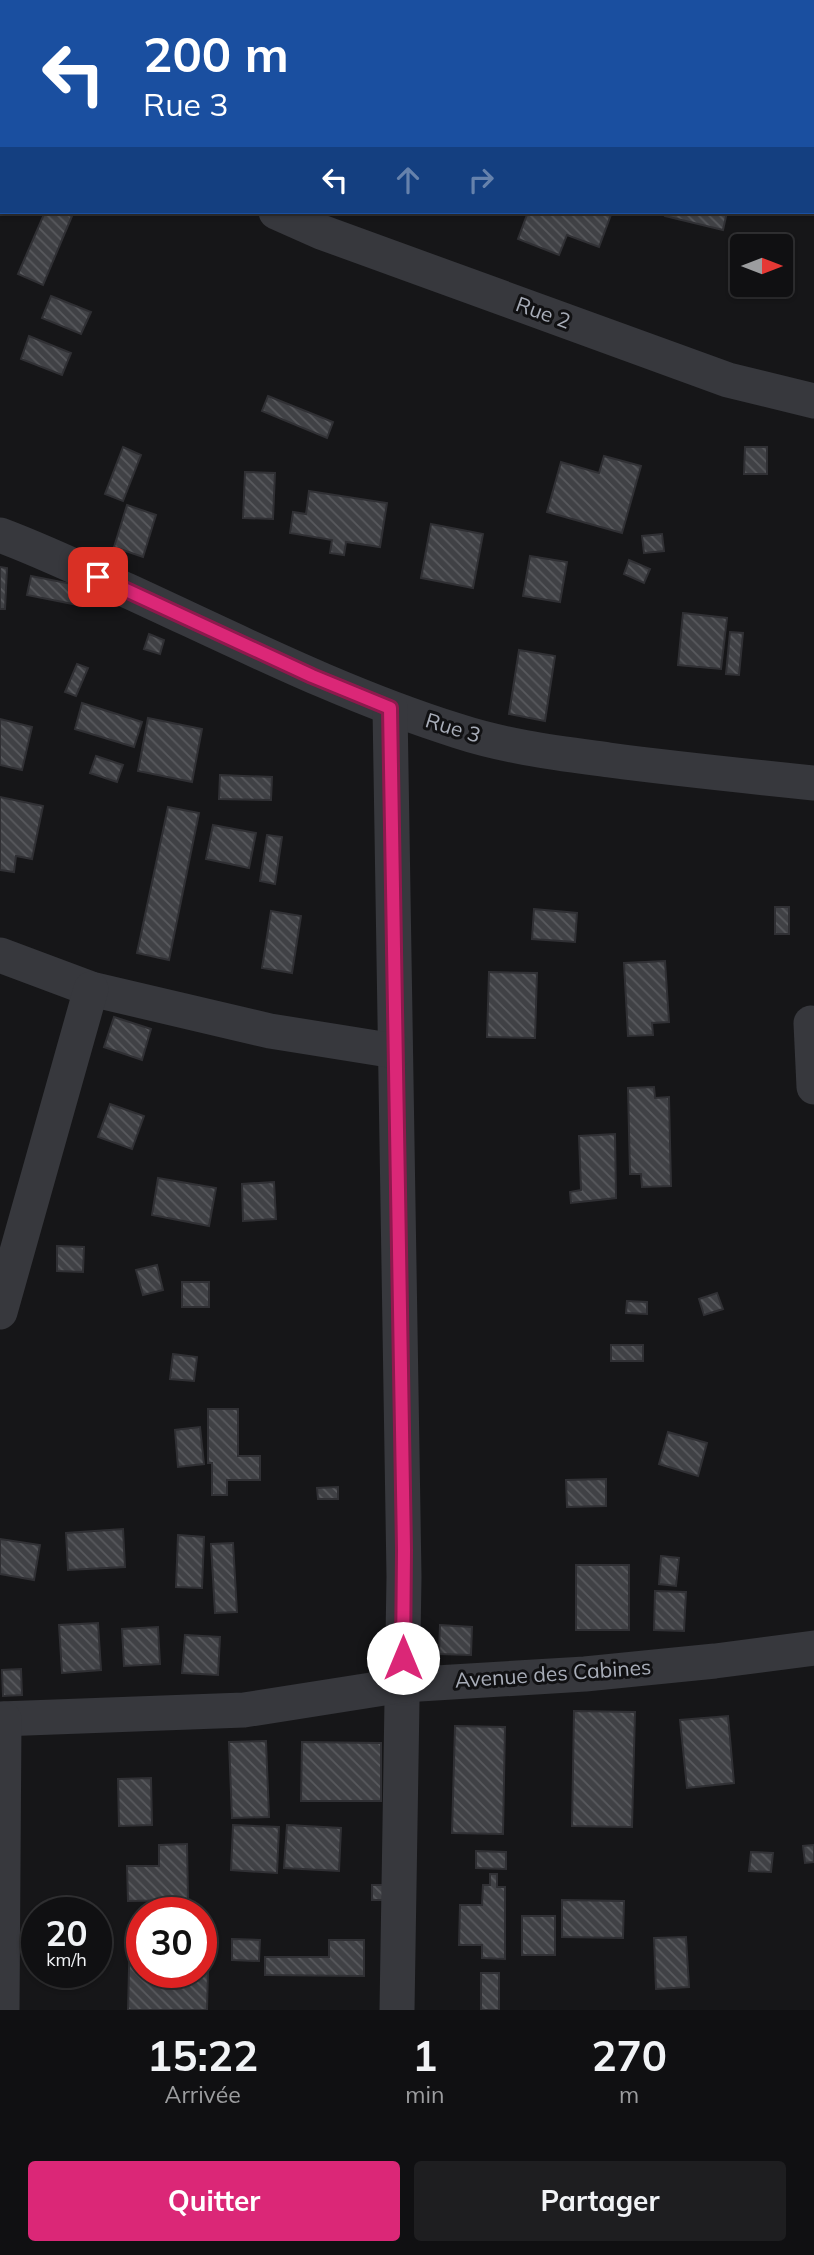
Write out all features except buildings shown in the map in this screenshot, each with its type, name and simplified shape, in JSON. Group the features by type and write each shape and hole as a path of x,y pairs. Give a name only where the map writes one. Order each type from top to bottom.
{"street":[{"name":"Rue 2","path":"280,214 321,232 728,380 814,401"},
{"name":"Rue 3","path":"0,536 63,561 312,676 390,708 460,732 517,746 684,770 814,783"},
{"path":"390,708 404,1550 397,2010"},
{"path":"0,955 91,989 270,1031 395,1051"},
{"path":"0,1312 91,989"},
{"path":"811,1023 814,1087"},
{"name":"Avenue des Cabines","path":"2,1719 244,1710 403,1685 585,1674 814,1648"},
{"path":"2,1719 2,2010"}],"route":[{"path":"98,577 312,676 390,708 404,1550 403,1658"}]}
